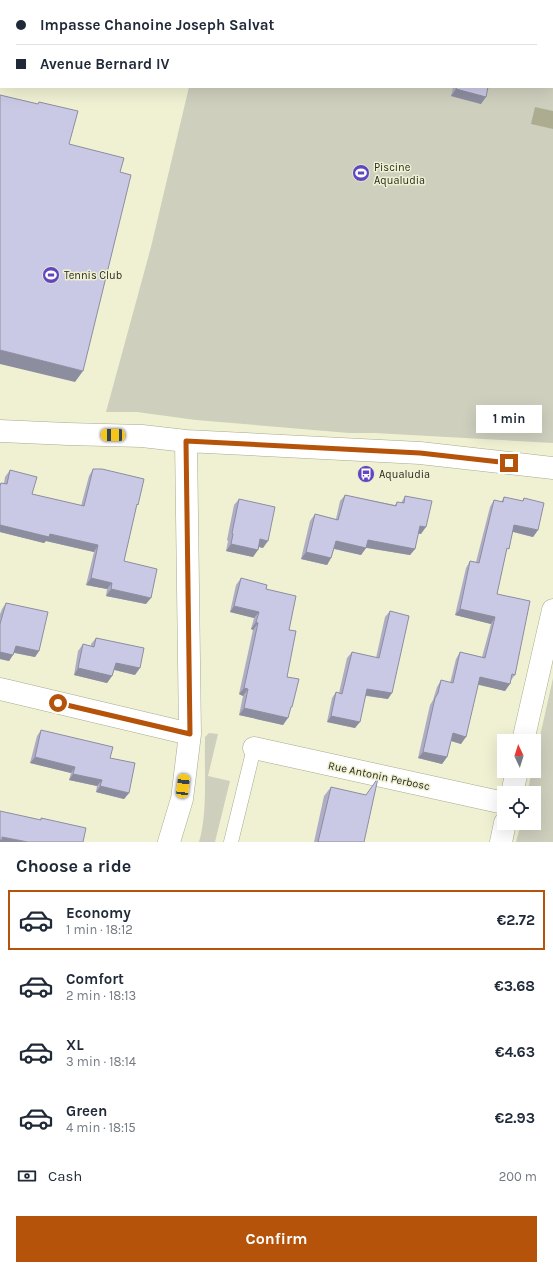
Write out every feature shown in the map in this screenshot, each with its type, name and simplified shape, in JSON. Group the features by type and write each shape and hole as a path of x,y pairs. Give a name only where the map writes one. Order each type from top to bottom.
{"street":[{"path":"0,431 142,436 186,441 420,453 553,468"},
{"path":"169,842 182,799 190,734 186,441"},
{"path":"525,734 553,610"},
{"path":"0,689 190,734"},
{"name":"Rue Antonin Perbosc","path":"254,748 497,802"},
{"path":"501,842 504,830"}],"lane":[{"path":"230,842 254,748"}],"shaded area":[{"name":"Piscine Aqualudia","path":"189,88 553,88 553,443 374,433 349,433 196,420 137,412 106,412 151,247"},
{"path":"535,107 553,111 553,129 531,124"},
{"path":"553,678 553,842 516,842 519,830 541,830 541,786 529,786 530,778 541,778 540,734"},
{"path":"209,733 218,734 208,776 230,781 215,842 199,842 205,805 205,737"}],"building":[{"path":"456,88 488,88 486,97"},
{"name":"Tennis Club","path":"0,95 78,111 69,144 124,158 120,172 131,175 83,371 0,350"},
{"path":"93,469 102,469 144,479 124,561 157,569 151,598 111,589 112,583 91,578 98,545 50,534 49,537 0,525 0,486 1,483 7,484 10,470 37,477 32,494 84,506"},
{"path":"345,495 396,506 397,502 404,503 405,496 432,501 426,527 420,526 415,549 368,540 366,548 336,541 331,558 306,552 315,514 338,520"},
{"path":"504,497 523,501 524,498 544,503 538,530 514,525 509,549 507,548 497,594 530,601 515,675 512,674 510,684 480,677 466,737 453,733 447,757 423,752 435,698 438,693 441,680 453,683 460,652 485,658 495,617 460,609 470,561 479,563 494,500 503,502"},
{"path":"239,499 275,507 268,541 260,539 258,550 231,544"},
{"path":"241,578 267,585 266,589 296,596 289,630 296,631 287,677 299,679 288,718 244,708 248,689 244,688 259,612 234,606"},
{"path":"6,603 48,612 39,651 16,646 13,655 0,652 0,624"},
{"path":"390,611 409,616 392,693 367,689 360,722 331,716 336,692 342,694 352,652 379,658"},
{"path":"96,638 144,648 140,668 116,663 112,676 78,668 83,644 94,647"},
{"path":"41,730 113,747 110,758 135,763 129,793 100,786 102,780 73,774 75,767 35,757"},
{"path":"378,778 364,842 318,842 331,787 366,795"},
{"path":"0,811 86,828 83,842 28,842 2,837 2,840 0,840"}],"place":[{"name":"Piscine Aqualudia","path":"361,173"},
{"name":"Tennis Club","path":"51,275"},
{"name":"Aqualudia","path":"366,474"}],"route":[{"path":"58,703 190,734 186,441 420,453 509,463"}]}
